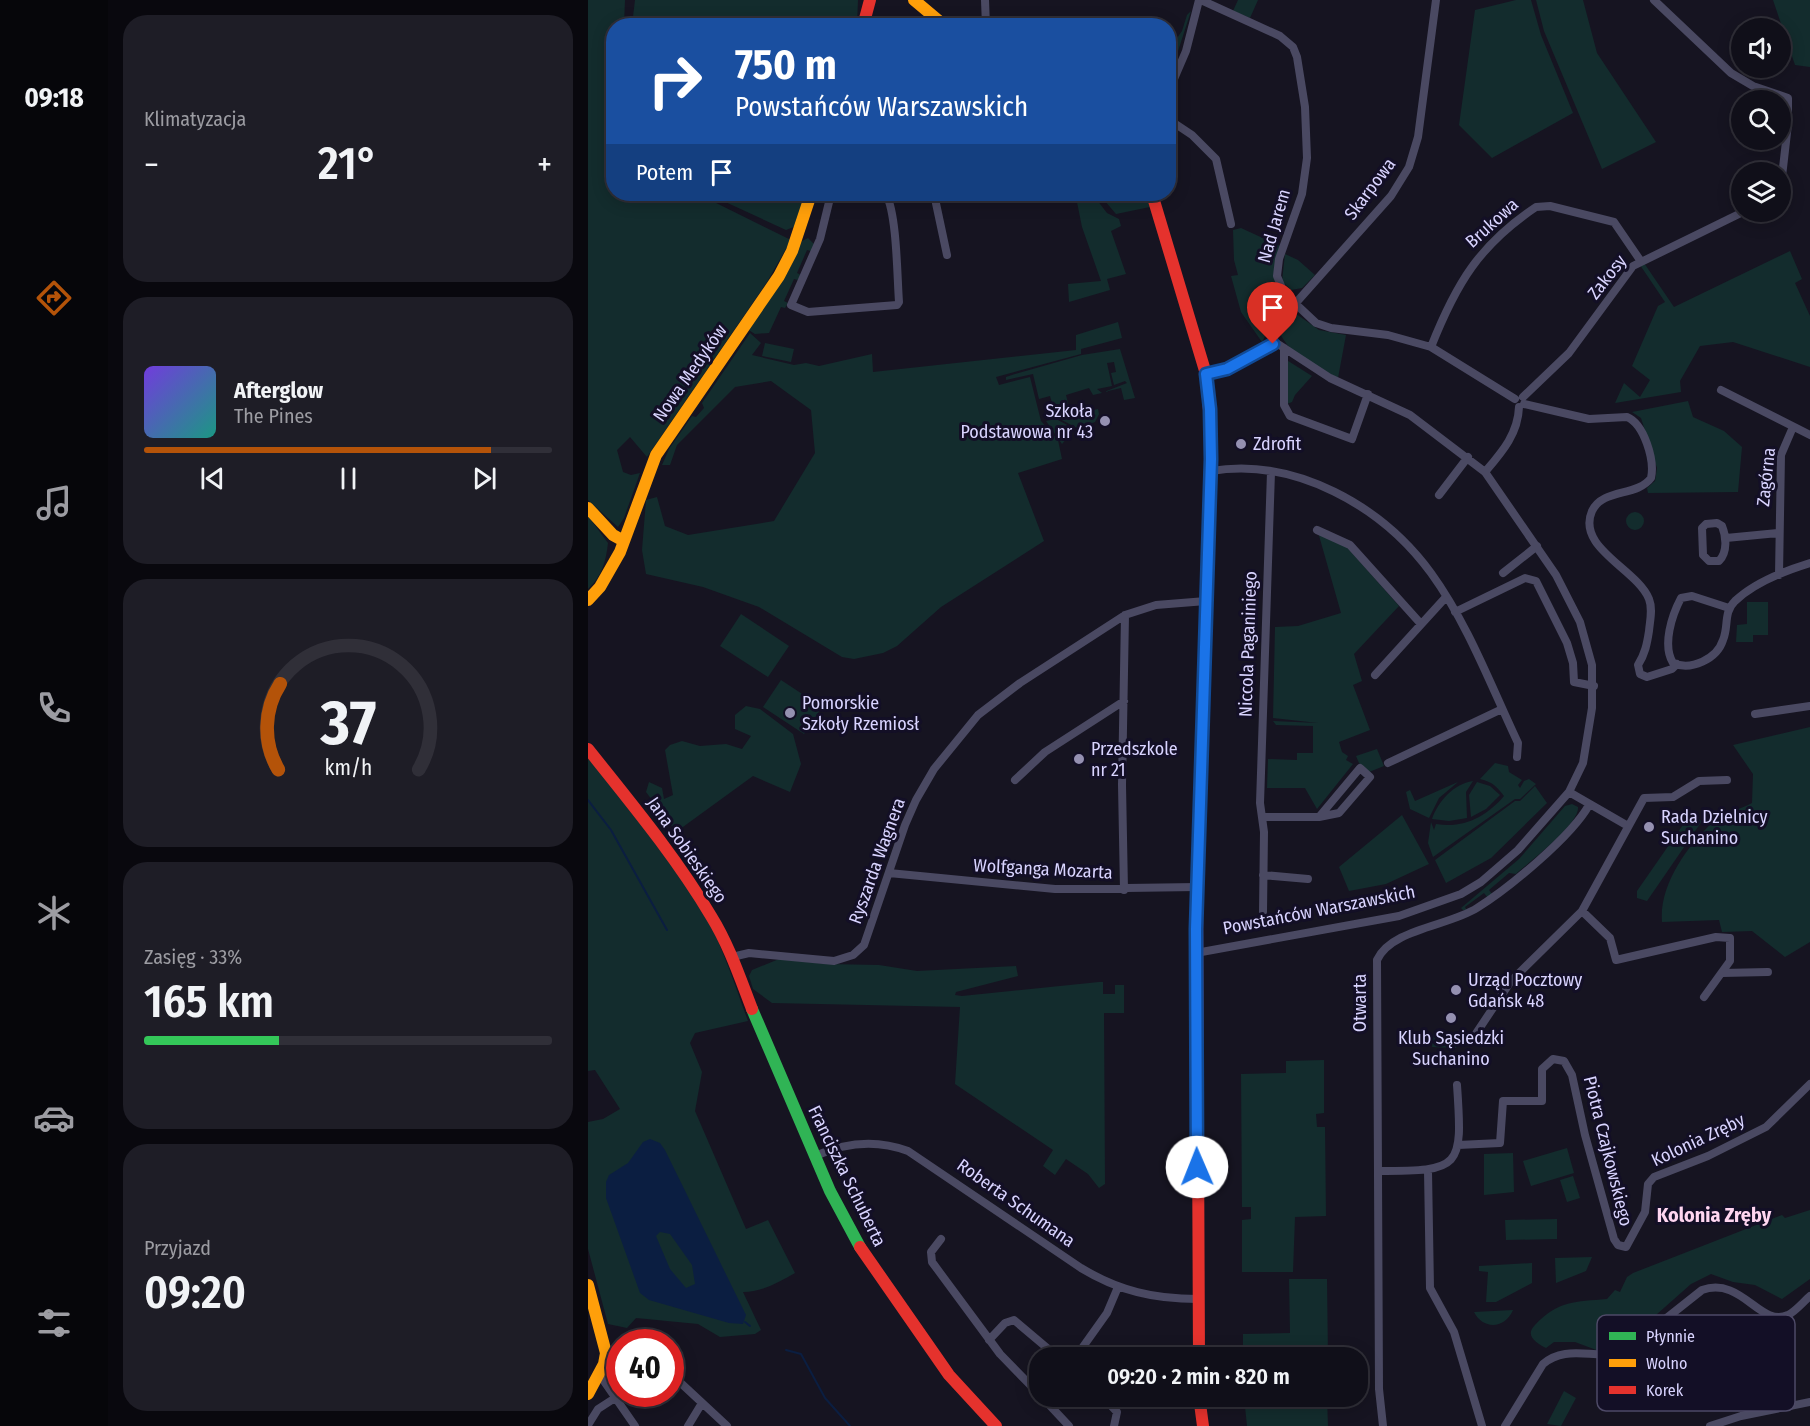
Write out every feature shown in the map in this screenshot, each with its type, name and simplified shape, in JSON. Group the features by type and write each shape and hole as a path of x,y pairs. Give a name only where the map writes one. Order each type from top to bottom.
{"street":[{"path":"865,18 870,0"},
{"path":"867,18 879,0"},
{"path":"914,0 935,18"},
{"path":"985,0 986,18"},
{"path":"1176,74 1186,51 1200,0"},
{"name":"Nad Jarem","path":"1200,0 1280,36 1293,47 1298,57 1305,108 1307,158 1302,194 1279,259 1277,276 1280,288 1294,305 1323,326 1388,334 1431,346 1520,402 1589,419 1627,417 1639,426 1652,465 1651,478 1641,486 1603,500 1593,511 1589,526 1594,542 1638,582 1648,598 1651,612 1647,644 1638,665 1640,674 1647,677 1672,669 1677,664"},
{"name":"Skarpowa","path":"1294,305 1391,196 1409,167 1418,137 1436,0"},
{"path":"1654,0 1731,73 1754,86 1788,98 1785,162"},
{"path":"1176,126 1216,159 1231,224"},
{"name":"Nowa Medyków","path":"588,600 609,576 644,480 656,454 775,282 790,255 809,201"},
{"path":"829,201 820,239 791,305 805,312 897,305 899,302 889,201"},
{"path":"935,201 947,255"},
{"path":"1154,201 1206,374 1210,409 1196,953 1199,1347"},
{"name":"Brukowa","path":"1431,346 1471,264 1536,207 1550,206 1614,222 1640,260"},
{"name":"Zakosy","path":"1520,402 1569,353 1633,266 1640,260 1731,218"},
{"path":"1206,374 1227,369 1269,345 1278,344 1284,348 1284,405 1290,416 1352,439 1368,394"},
{"name":"Powstańców Warszawskich","path":"1196,953 1400,916 1461,894 1481,882 1512,856 1569,792 1577,779 1586,753 1593,686 1585,633 1564,590 1537,546 1485,472 1410,415 1321,372 1284,348"},
{"path":"1721,390 1810,435"},
{"path":"1485,472 1510,439 1517,423 1520,402"},
{"name":"Zagórna","path":"1779,575 1781,455 1793,427"},
{"path":"1439,495 1468,457"},
{"path":"1210,471 1271,472 1302,478 1335,491 1394,531 1431,573 1455,612 1518,743 1517,757"},
{"name":"Niccola Paganiniego","path":"1263,912 1260,803 1271,472"},
{"path":"588,508 613,535 622,540"},
{"path":"1720,524 1726,538 1721,559 1709,561 1704,558 1703,525 1720,524"},
{"path":"1317,530 1350,544 1421,624"},
{"name":"Zagórna","path":"1726,538 1778,533"},
{"path":"1503,573 1537,546"},
{"path":"1729,608 1692,596 1682,598 1672,620 1668,644 1670,657 1677,664 1694,665 1716,652 1723,643 1729,608 1749,591 1779,575 1810,563"},
{"path":"1455,612 1520,580 1533,579 1567,644 1573,663 1574,682 1593,686"},
{"path":"1376,675 1446,597"},
{"name":"Ryszarda Wagnera","path":"732,957 749,953 834,961 853,955 864,945 869,934 916,800 934,769 978,716 1020,683 1125,615 1156,605 1206,601"},
{"path":"1124,890 1125,615"},
{"path":"1015,780 1045,752 1124,701"},
{"path":"1755,714 1810,705"},
{"path":"1388,763 1502,709"},
{"name":"Jana Sobieskiego","path":"588,749 634,804 684,873 712,917 742,981"},
{"path":"1262,817 1319,817 1331,817 1340,813 1370,777 1360,768 1319,817"},
{"path":"1475,1035 1511,981 1582,911 1644,798 1673,797 1699,781 1727,780"},
{"path":"1569,792 1628,826"},
{"name":"Otwarta","path":"1383,1426 1379,1389 1377,960 1384,949 1400,938 1477,908 1561,838 1577,822 1589,805"},
{"name":"Wolfganga Mozarta","path":"889,873 1002,885 1124,890 1197,887"},
{"path":"1263,875 1308,879"},
{"path":"1582,911 1610,938 1616,960 1726,936 1730,938 1730,961 1704,998"},
{"path":"1722,973 1768,972"},
{"name":"Franciszka Schuberta","path":"742,981 815,1156 848,1226 874,1270 959,1387 996,1426"},
{"name":"Piotra Czajkowskiego","path":"1458,1145 1500,1143 1503,1136 1503,1101 1542,1101 1542,1069 1553,1059 1564,1061 1572,1075 1585,1135 1614,1239 1618,1245 1626,1247"},
{"name":"Kolonia Zręby","path":"1626,1247 1645,1212 1648,1184 1654,1177 1708,1156 1766,1127 1810,1084"},
{"path":"1378,1171 1428,1171 1448,1163 1454,1157 1458,1145 1457,1085"},
{"name":"Roberta Schumana","path":"815,1156 859,1143 885,1144 908,1151 1091,1274 1118,1287 1153,1297 1198,1299"},
{"path":"1428,1171 1430,1288 1454,1332 1481,1422"},
{"path":"941,1239 931,1252 932,1262 989,1340 1029,1383"},
{"path":"588,1286 606,1353 599,1374 588,1394"},
{"path":"1083,1347 1107,1312 1118,1287"},
{"path":"1670,1315 1702,1290 1711,1287 1729,1288 1769,1315"},
{"path":"1787,1315 1810,1296"},
{"path":"989,1340 1005,1323 1014,1320 1046,1347"},
{"path":"1505,1426 1542,1365 1549,1359 1564,1352 1597,1353"},
{"path":"599,1374 606,1384"},
{"path":"684,1386 727,1426"},
{"path":"1795,1405 1810,1402"},
{"path":"688,1426 702,1403"},
{"path":"588,1425 598,1409 606,1404"},
{"path":"621,1407 634,1426"},
{"path":"1052,1407 1070,1426"},
{"path":"1112,1407 1117,1412 1114,1426"},
{"path":"1200,1407 1203,1426"},
{"path":"1710,1426 1766,1411"}],"green space":[{"path":"588,0 625,0 624,18 606,18 606,201 671,201 672,203 712,201 791,240 767,282 647,457 630,437 617,450 623,472 631,475 640,473 624,518 618,527 588,500"},
{"path":"635,0 858,0 857,18 633,18"},
{"path":"1238,0 1258,0 1250,18 1233,11"},
{"path":"1516,0 1531,0 1541,35 1573,113 1492,158 1459,125 1475,10"},
{"path":"1536,0 1583,0 1597,53 1656,142 1602,169 1544,31"},
{"path":"1773,0 1810,0 1810,67 1795,65 1791,53 1791,18 1779,18"},
{"path":"1191,11 1176,57 1176,39 1182,31 1187,15"},
{"path":"723,201 804,201 796,226 786,230"},
{"path":"1098,201 1107,213 1119,219 1121,226 1111,231 1126,274 1107,279 1110,290 1069,302 1068,284 1101,281 1082,227 1077,202"},
{"path":"1105,201 1148,201 1150,207 1116,214"},
{"path":"1241,228 1280,246 1277,284 1290,306 1288,308 1268,298 1272,323 1262,342 1241,312 1231,276 1238,275 1234,260 1233,230"},
{"path":"808,238 814,244 811,251 807,250 797,273 801,275 798,280 794,279 784,301 788,303 785,308 781,307 769,333 755,334 747,329 802,241"},
{"path":"1790,251 1802,279 1795,283 1810,316 1810,367 1733,342 1700,346 1680,381 1681,392 1615,403 1624,383 1640,397 1650,380 1632,366 1658,306 1665,302 1640,265 1644,263 1674,307"},
{"path":"1285,254 1298,260 1315,275 1302,288 1291,290 1282,281"},
{"path":"1270,301 1289,313 1292,311 1319,330 1346,335 1338,378 1292,350 1279,331"},
{"path":"1118,322 1122,338 1081,349 1081,354 996,377 999,385 1030,377 1041,421 1058,440 1062,459 1018,473 1044,541 941,607 897,646 883,653 854,659 842,657 759,607 703,587 646,574 642,550 646,500 657,497 665,526 688,535 774,521 815,453 811,410 771,381 735,387 677,445 670,465 662,465 669,449 692,416 696,417 704,408 702,403 750,333 761,343 752,355 794,365 806,363 819,366 872,354 873,372 1076,350 1076,335"},
{"path":"765,343 794,349 791,362 762,356"},
{"path":"1120,349 1135,398 1124,400 1121,388 1104,392 1127,383 1125,381 1114,385 1111,373 1116,372 1114,362 1107,363 1112,386 1097,389 1102,393 1093,395 1089,388 1066,395 1071,415 1098,409 1099,414 1095,422 1077,428 1056,417 1050,396 1039,399 1033,374 1006,380 1006,377 1015,374 1082,355"},
{"path":"1285,359 1312,376 1295,395 1292,402 1287,404"},
{"path":"1688,401 1693,417 1724,431 1742,447 1738,492 1648,493 1647,488 1655,481 1657,468 1641,418 1632,412"},
{"path":"1056,419 1075,429 1062,444 1046,421"},
{"path":"1635,512 1641,515 1644,521 1641,527 1635,530 1629,527 1626,521 1629,515"},
{"path":"588,516 608,543 603,568 588,589"},
{"path":"1318,532 1345,545 1399,606 1354,654 1362,681 1353,685 1370,730 1339,742 1342,752 1348,756 1346,760 1353,764 1317,809 1305,788 1267,788 1268,759 1297,760 1297,753 1313,753 1313,726 1276,725 1273,721 1318,723 1273,718 1275,627 1298,626 1341,613"},
{"path":"1747,602 1768,602 1768,635 1753,635 1753,642 1736,642 1737,625 1747,624"},
{"path":"741,614 789,646 768,677 720,646"},
{"path":"781,680 822,707 804,734 763,707"},
{"path":"746,706 760,709 793,734 801,764 790,792 753,776 676,832 646,792 649,782 662,788 664,799 673,795 665,750 670,745 682,741 700,746 726,744 742,749 751,736 735,729 735,715"},
{"path":"1810,727 1810,942 1785,957 1752,931 1722,932 1719,920 1662,922 1662,908 1670,880 1694,842 1714,821 1752,803 1753,774 1733,745"},
{"path":"1377,749 1384,766 1369,772 1359,763 1356,756"},
{"path":"588,757 651,833 694,894 718,941 748,1021 695,1033 690,1043 702,1072 695,1111 746,1229 768,1220 795,1273 764,1288 743,1292 761,1330 755,1334 720,1337 698,1324 636,1318 627,1328 608,1324 588,1249 588,1122 603,1119 620,1109 595,1070 588,1071"},
{"path":"1495,763 1508,766 1509,772 1522,780 1518,785 1520,788 1524,781 1529,779 1536,784 1520,799 1515,799 1433,857 1428,843 1431,822 1434,830 1436,824 1465,823 1490,810 1504,796 1494,785 1480,779"},
{"path":"1473,781 1466,792 1467,818 1449,821 1432,819 1438,806 1447,795 1459,786"},
{"path":"1458,782 1439,798 1429,818 1410,809 1406,792 1410,790 1415,801"},
{"path":"1477,782 1490,786 1500,795 1486,809 1471,817 1469,795"},
{"path":"1535,786 1547,803 1491,858 1446,883 1435,860 1515,801 1520,801"},
{"path":"1572,804 1578,807 1576,814 1571,823 1553,842 1516,874 1509,873 1489,890 1492,894 1488,898 1484,893 1465,907 1467,911 1461,908 1519,859 1565,806"},
{"path":"1402,815 1429,864 1386,884 1349,891 1339,867"},
{"path":"1693,816 1702,821 1647,901 1637,898 1637,891 1687,819"},
{"path":"779,959 826,964 879,965 917,971 1016,966 1018,976 956,992 955,995 962,996 1099,982 1103,982 1103,994 1115,994 1115,985 1124,985 1124,1013 1104,1013 1105,1184 1099,1188 1088,1174 1066,1159 1055,1175 1043,1166 1053,1150 955,1084 960,1007 772,1003 753,989 749,976 752,970"},
{"path":"1434,1033 1446,1034 1458,1043 1456,1048 1432,1047"},
{"path":"1324,1060 1324,1113 1316,1114 1317,1127 1325,1127 1326,1216 1295,1217 1293,1272 1242,1272 1242,1220 1251,1219 1251,1207 1242,1207 1241,1074 1286,1073 1286,1061"},
{"path":"1567,1148 1574,1173 1531,1186 1523,1161"},
{"path":"1513,1153 1514,1192 1484,1195 1484,1154"},
{"path":"1573,1176 1580,1198 1567,1202 1560,1180"},
{"path":"1810,1210 1810,1279 1782,1299 1755,1285 1733,1282 1711,1274 1691,1284 1656,1315 1597,1315 1597,1350 1575,1342 1554,1342 1546,1348 1531,1336 1535,1325 1552,1311 1568,1304 1607,1299 1615,1290 1620,1292 1627,1277 1633,1273 1782,1215 1785,1218"},
{"path":"1557,1219 1557,1239 1506,1240 1505,1220"},
{"path":"1592,1257 1586,1271 1556,1283 1555,1258"},
{"path":"1532,1263 1532,1283 1496,1302 1486,1302 1488,1272 1479,1271 1479,1266"},
{"path":"1289,1279 1327,1279 1328,1347 1243,1347 1243,1334 1290,1333"},
{"path":"1513,1310 1505,1321 1494,1325 1483,1322 1474,1312"},
{"path":"1564,1391 1576,1398 1561,1426 1547,1424"},
{"path":"1245,1407 1327,1407 1328,1426 1247,1426"}],"water":[{"path":"650,1139 660,1143 665,1150 746,1315 743,1324 729,1323 649,1300 640,1293 606,1198 606,1182 609,1175 628,1163 643,1142","holes":["660,1232 670,1234 692,1265 695,1284 686,1288 670,1269 656,1236"]}],"waterway":[{"path":"588,800 611,830 667,930"},
{"path":"745,1322 750,1326"},
{"path":"786,1350 801,1354 825,1398 850,1426"}],"traffic: fast":[{"path":"752,1009 830,1191 860,1247"}],"traffic: slow":[{"path":"914,0 935,18"},
{"path":"588,600 600,587 620,552 656,455 779,276 792,251 809,201"},
{"path":"1197,902 1211,435"},
{"path":"588,508 613,535 622,540"},
{"path":"588,1285 606,1353 604,1364 588,1394"}],"traffic: jam":[{"path":"865,18 870,0"},
{"path":"1154,201 1206,374 1211,435"},
{"path":"588,749 683,873 711,916 734,962 752,1009"},
{"path":"1197,902 1199,1347"},
{"path":"860,1247 949,1375 996,1426"},
{"path":"1200,1407 1203,1426"}],"place":[{"name":"Szkoła Podstawowa nr 43","path":"1105,421"},
{"name":"Zdrofit","path":"1241,444"},
{"name":"Pomorskie Szkoły Rzemiosł","path":"790,713"},
{"name":"Przedszkole nr 21","path":"1079,759"},
{"name":"Rada Dzielnicy Suchanino","path":"1649,827"},
{"name":"Urząd Pocztowy Gdańsk 48","path":"1456,990"},
{"name":"Klub Sąsiedzki Suchanino","path":"1451,1018"}],"district":[{"name":"Kolonia Zręby","path":"1714,1215"}],"route":[{"path":"1197,1167 1196,929 1211,459 1210,409 1206,374 1227,369 1261,348 1273,344"}]}
